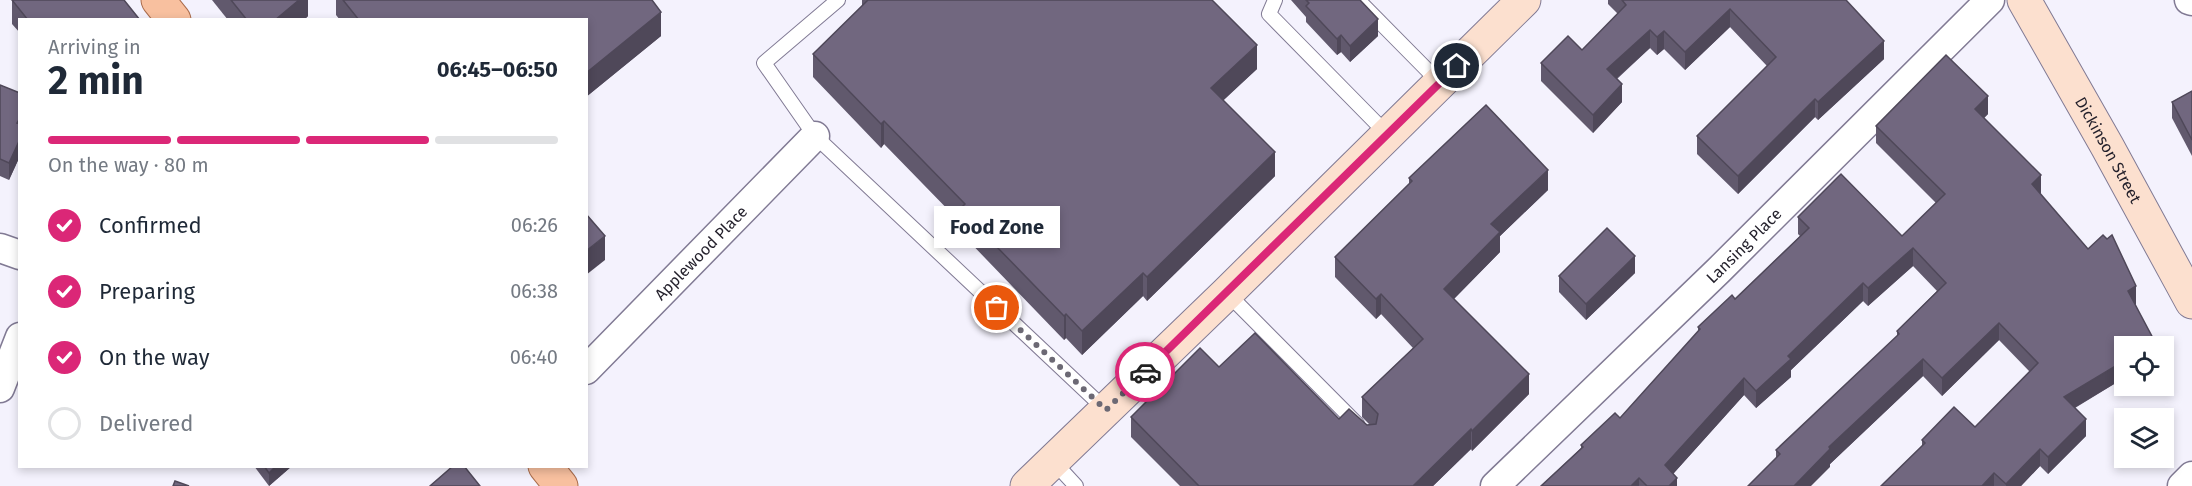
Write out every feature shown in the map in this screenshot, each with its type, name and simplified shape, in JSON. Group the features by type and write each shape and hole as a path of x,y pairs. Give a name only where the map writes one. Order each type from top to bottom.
{"main road":[{"path":"158,0 172,18"},
{"path":"1027,486 1227,293 1524,0"},
{"name":"Dickinson Street","path":"2024,0 2192,302"},
{"path":"547,468 561,486"}],"street":[{"name":"Lansing Place","path":"1495,486 1734,255 1990,0"},
{"name":"Applewood Place","path":"588,368 815,136"},
{"path":"0,248 18,254"},
{"path":"0,388 18,343"},
{"path":"2182,486 2192,476"}],"lane":[{"path":"838,0 764,63 815,136 1106,410"},
{"path":"1275,0 1269,14 1388,135"},
{"path":"1358,0 1440,83"},
{"path":"1227,293 1370,437"},
{"path":"1053,461 1076,486"}],"building":[{"path":"12,0 124,0 138,18 26,18"},
{"path":"231,0 299,0 277,18 245,18"},
{"path":"343,0 652,0 661,12 588,71 588,18 357,18"},
{"path":"868,0 1212,0 1257,45 1211,88 1275,152 1147,277 1143,273 1082,331 1066,314 1064,316 960,209 965,204 884,121 881,124 813,54"},
{"path":"1306,0 1360,0 1378,19 1350,46 1341,35 1337,39 1306,6 1309,3"},
{"path":"1622,0 1846,0 1884,41 1818,102 1815,99 1738,176 1697,136 1776,57 1730,9 1685,52 1664,31 1657,37 1650,30 1607,69 1622,84 1593,115 1541,63 1568,36 1582,50 1626,5"},
{"path":"1946,55 1988,96 1975,109 2041,175 2032,184 2088,249 2103,235 2107,239 2112,235 2136,286 2128,291 2152,336 2114,336 2114,367 2064,397 2086,419 2048,457 2040,449 2006,484 1994,473 1982,486 1881,486 1925,443 1922,440 1954,407 1975,427 2038,363 1999,323 1942,378 1923,359 1829,447 1830,449 1795,485 1797,486 1748,486 1780,454 1776,450 1899,334 1897,331 1946,283 1913,248 1868,288 1863,283 1788,356 1791,359 1756,391 1744,378 1665,465 1677,478 1669,486 1647,486 1639,478 1631,486 1541,486 1615,413 1620,418 1700,329 1698,327 1732,295 1735,299 1809,228 1798,217 1841,174 1902,236 1945,194 1876,126"},
{"path":"0,85 18,92 18,143 9,163 0,159"},
{"path":"2192,91 2192,140 2172,102"},
{"path":"1486,105 1548,170 1491,224 1500,232 1444,289 1529,374 1413,486 1199,486 1131,417 1200,348 1219,367 1255,333 1339,419 1349,409 1367,425 1376,424 1378,414 1362,397 1423,339 1381,294 1376,299 1335,257 1412,181 1409,178"},
{"path":"588,216 605,236 588,249"},
{"path":"1607,228 1635,256 1586,304 1559,276"},
{"path":"451,468 466,468 480,486 430,486"},
{"path":"175,481 189,486 173,486"}],"way so far":[{"path":"997,308 1106,410 1145,372"}],"place":[{"name":"Food Zone","path":"997,308"}],"route":[{"path":"1145,372 1457,66"}]}
